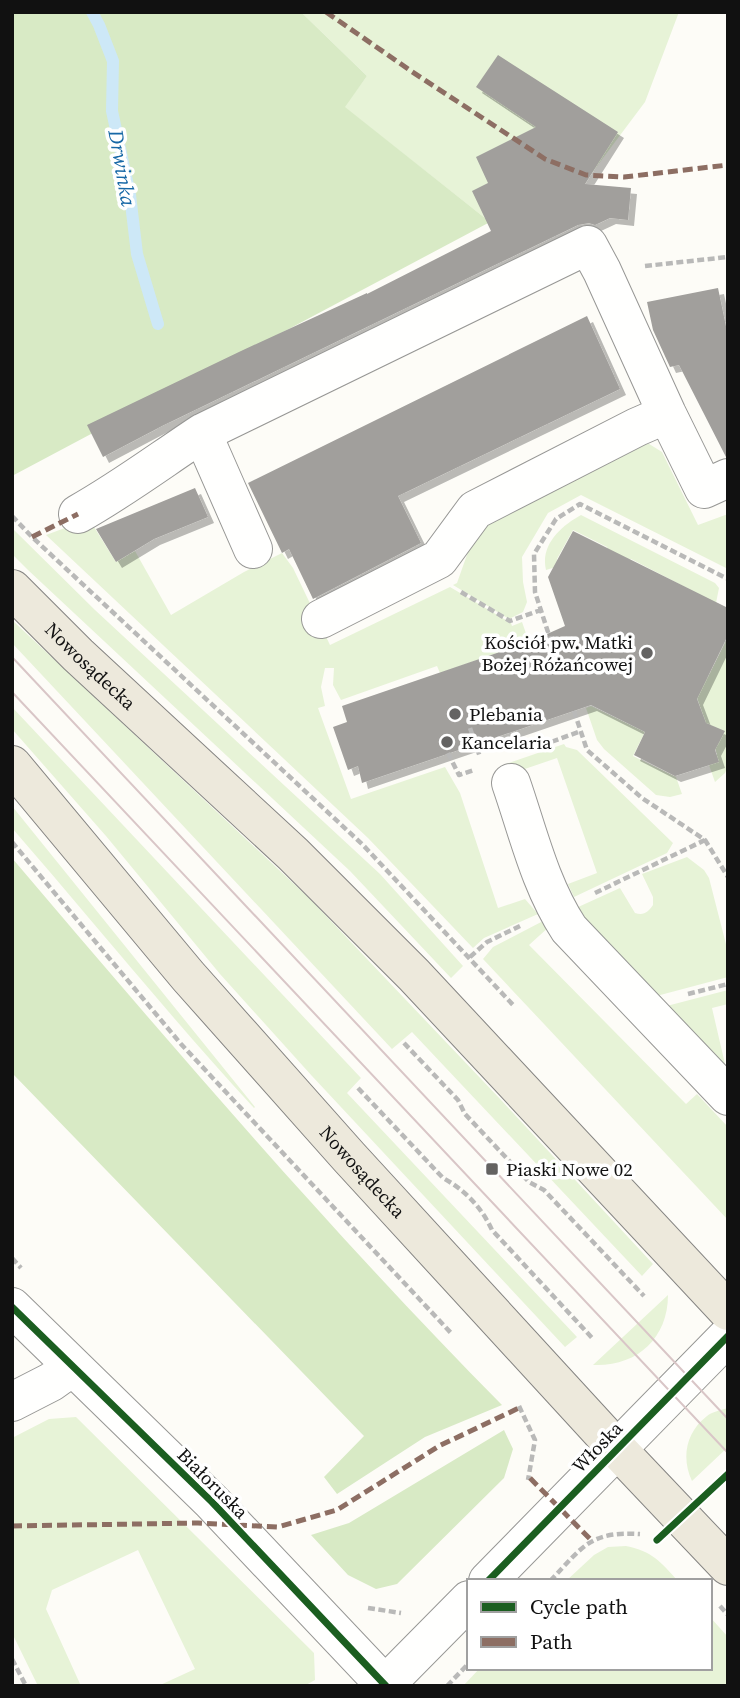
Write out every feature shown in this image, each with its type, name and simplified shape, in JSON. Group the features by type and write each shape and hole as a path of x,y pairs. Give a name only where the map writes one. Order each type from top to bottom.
{"main road":[{"name":"Nowosądecka","path":"12,589 88,664 293,854 414,975 728,1311"},
{"name":"Nowosądecka","path":"12,765 188,976 349,1157 728,1566"}],"street":[{"path":"78,514 118,492 147,469 202,433 588,245 704,489 728,478"},
{"path":"321,619 439,559 475,510 667,414"},
{"path":"202,433 253,549"},
{"path":"511,783 548,891 563,919 728,1097"},
{"name":"Białoruska","path":"12,1307 212,1502 385,1685"},
{"name":"Włoska","path":"490,1579 728,1336"},
{"path":"12,1402 72,1367"},
{"path":"385,1685 467,1602"}],"path":[{"path":"602,271 728,257"},
{"path":"558,663 535,592 534,554 556,519 580,504 728,579"},
{"path":"12,516 363,845 514,1006"},
{"path":"421,568 510,621 541,610"},
{"path":"574,711 587,750 642,798 705,840 728,877"},
{"path":"470,728 480,756"},
{"path":"557,740 581,731"},
{"path":"447,753 459,775"},
{"path":"12,842 181,1044 455,1337"},
{"path":"470,957 487,942"},
{"path":"404,1043 458,1100 465,1114 528,1182 544,1191 644,1296"},
{"path":"358,1088 443,1178 458,1186 484,1214 492,1230 594,1340"},
{"path":"12,1258 22,1268"},
{"path":"512,1397 521,1407 535,1440 530,1478 521,1488"},
{"path":"552,1579 591,1540 614,1532 648,1537"},
{"path":"367,1608 400,1613 410,1603"},
{"path":"12,1659 26,1686"},
{"path":"447,1686 467,1665"}],"green space":[{"path":"12,12 301,12 367,76 345,107 490,222 12,476"},
{"path":"301,12 679,12 645,102 582,186 490,222 344,107 367,76"},
{"path":"646,442 662,452 698,525 728,514 728,569 581,495 548,513 522,557 527,602 523,612 509,619 453,585 457,583 479,521"},
{"path":"581,515 715,583 719,588 716,603 631,559 615,567 607,547 573,530 557,559 559,566 546,570 546,552 554,537"},
{"path":"89,519 116,562 135,551 171,615 282,553 293,568 330,645 450,587 512,626 522,622 529,642 440,673 437,666 341,700 333,685 334,668 325,668 321,687 325,706 318,708 351,799 445,767 460,793 498,908 525,899 538,914 484,938 473,948 368,838 46,535"},
{"path":"12,528 95,610 380,874 463,966 451,978 350,871 28,570 12,554"},
{"path":"12,620 310,899 653,1264 642,1276 412,1032 392,1049 12,643"},
{"path":"728,637 728,766 715,782 709,765 717,754 715,748 719,742 714,727 706,724 696,695"},
{"path":"591,706 645,732 633,756 676,777 682,794 670,797 656,795 604,749 597,740 586,708"},
{"path":"12,707 361,1078 347,1093 577,1337 565,1347 220,974 106,836 12,729"},
{"path":"564,744 577,750 673,843 667,853 574,897 568,884 597,873 557,758 516,772 503,765"},
{"path":"12,806 255,1107 254,1108 12,828"},
{"path":"687,857 704,870 709,878 728,952 728,977 649,998 576,908 620,888 635,913 646,913 653,905 653,897 642,874"},
{"path":"12,858 313,1205 502,1405 425,1437 337,1494 324,1477 364,1436 12,1073"},
{"path":"545,920 550,926 529,945 686,1104 697,1094 728,1127 728,1220 483,959 493,947"},
{"path":"728,990 728,1004 712,1008 728,1077 659,1008"},
{"path":"668,1295 667,1311 662,1325 647,1347 623,1361 593,1365"},
{"path":"728,1408 728,1447 692,1481 686,1455 690,1438 707,1416"},
{"path":"76,1417 314,1653 315,1680 304,1686 158,1686 195,1669 138,1550 52,1590 46,1609 81,1686 38,1686 12,1633 12,1438 49,1419"},
{"path":"504,1430 513,1449 504,1478 397,1584 376,1589 348,1575 311,1535 349,1523"},
{"path":"626,1546 643,1551 655,1558 676,1579 568,1579 594,1555 608,1547"},
{"path":"712,1619 728,1637 728,1686 463,1686 478,1670 712,1670"}],"building":[{"path":"498,55 618,132 585,184 631,188 628,220 610,218 595,225 578,225 103,457 87,425 367,294 491,231 472,191 488,183 476,157 536,127 476,87"},
{"path":"718,288 728,336 728,457 679,365 670,367 653,330 647,302"},
{"path":"587,316 620,389 398,496 421,543 313,599 289,549 282,553 248,483"},
{"path":"195,488 208,517 154,539 116,562 96,529"},
{"path":"573,531 728,608 728,635 697,699 706,723 725,731 715,750 719,762 675,776 634,755 645,732 591,705 362,783 358,766 348,770 333,727 347,722 342,706 529,642 565,626 548,577"}],"waterway":[{"name":"Drwinka","path":"92,12 113,61 112,111 130,195 137,254 158,324"}],"tram line":[{"path":"12,657 728,1419"},
{"path":"12,692 728,1453"}],"marked path":[{"path":"326,12 545,159 586,175 624,177 728,165"},
{"path":"32,537 78,514"},
{"path":"12,1526 198,1523 278,1527 337,1510 439,1446 521,1407"},
{"path":"530,1478 591,1540"}],"cycle path":[{"path":"12,1307 212,1502 386,1686"},
{"path":"490,1579 728,1336"},
{"path":"657,1540 728,1474"}],"place":[{"name":"Kościół pw. Matki Bożej Różańcowej","path":"647,653"},
{"name":"Plebania","path":"455,714"},
{"name":"Kancelaria","path":"447,742"},
{"name":"Piaski Nowe 02","path":"492,1169"}]}
